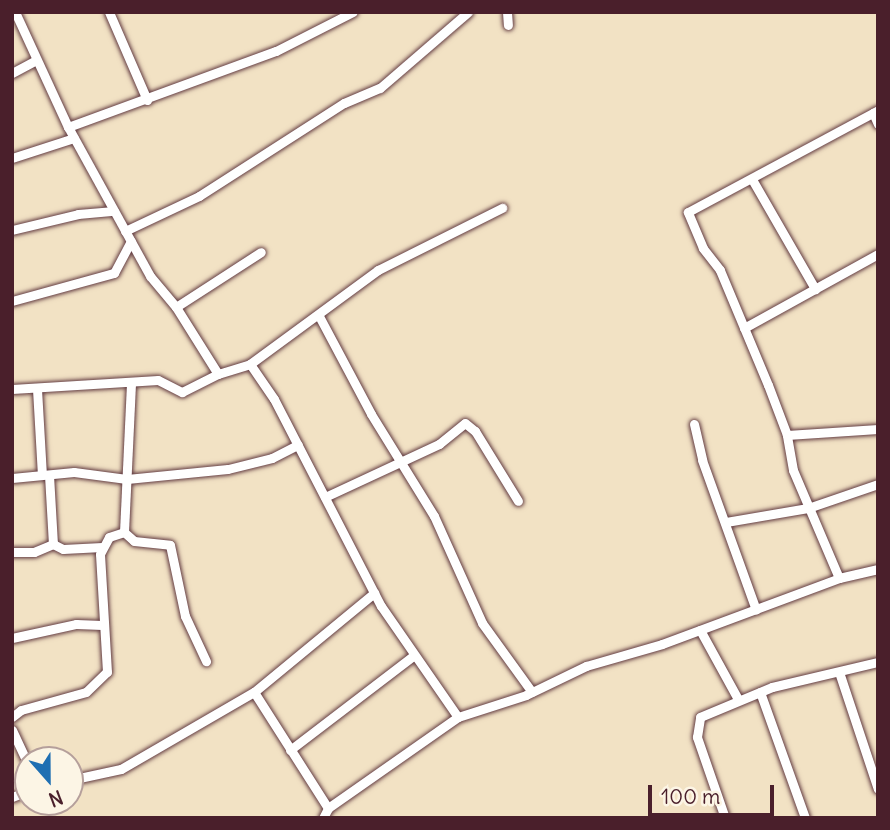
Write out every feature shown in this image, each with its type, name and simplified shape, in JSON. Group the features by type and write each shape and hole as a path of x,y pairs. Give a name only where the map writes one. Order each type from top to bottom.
{"street":[{"path":"15,12 68,127 150,276 176,307 218,374"},
{"path":"109,12 147,100"},
{"path":"68,127 276,51 353,12"},
{"path":"125,231 199,196 344,103 380,88 468,12"},
{"path":"507,12 508,25"},
{"path":"12,73 36,60"},
{"path":"839,578 793,470 787,435 744,328 688,212 753,181 875,111 878,124"},
{"path":"12,158 74,138"},
{"path":"753,181 815,289"},
{"path":"12,389 131,384 158,380 182,392 218,374 250,364 378,270 502,208"},
{"path":"12,230 78,214 114,211"},
{"path":"12,301 114,273 131,241"},
{"path":"176,307 261,252"},
{"path":"744,328 878,254"},
{"path":"318,316 399,461 440,528 482,623 532,692"},
{"path":"250,364 298,445 374,593 413,656 458,717"},
{"path":"124,532 131,384"},
{"path":"37,389 53,544"},
{"path":"325,497 450,438 465,423 475,431 518,501"},
{"path":"694,424 756,610"},
{"path":"787,435 878,429"},
{"path":"12,478 100,473 127,479 239,467 298,445"},
{"path":"726,522 808,508 878,484"},
{"path":"12,717 21,710 86,692 102,682 107,672 102,625 102,547 109,537 124,532"},
{"path":"124,532 134,541 170,545 185,616 206,661"},
{"path":"12,552 34,552 53,544 63,549 102,547"},
{"path":"323,818 328,808 458,717 532,692 586,666 700,630 839,578 878,569"},
{"path":"84,777 121,769 254,692 374,593"},
{"path":"12,639 76,624 102,625"},
{"path":"700,630 738,699"},
{"path":"290,750 413,656"},
{"path":"726,818 701,753 697,726 708,710 760,692 878,662"},
{"path":"839,672 878,789"},
{"path":"254,692 328,808"},
{"path":"760,692 805,818"},
{"path":"12,730 20,746"}]}
